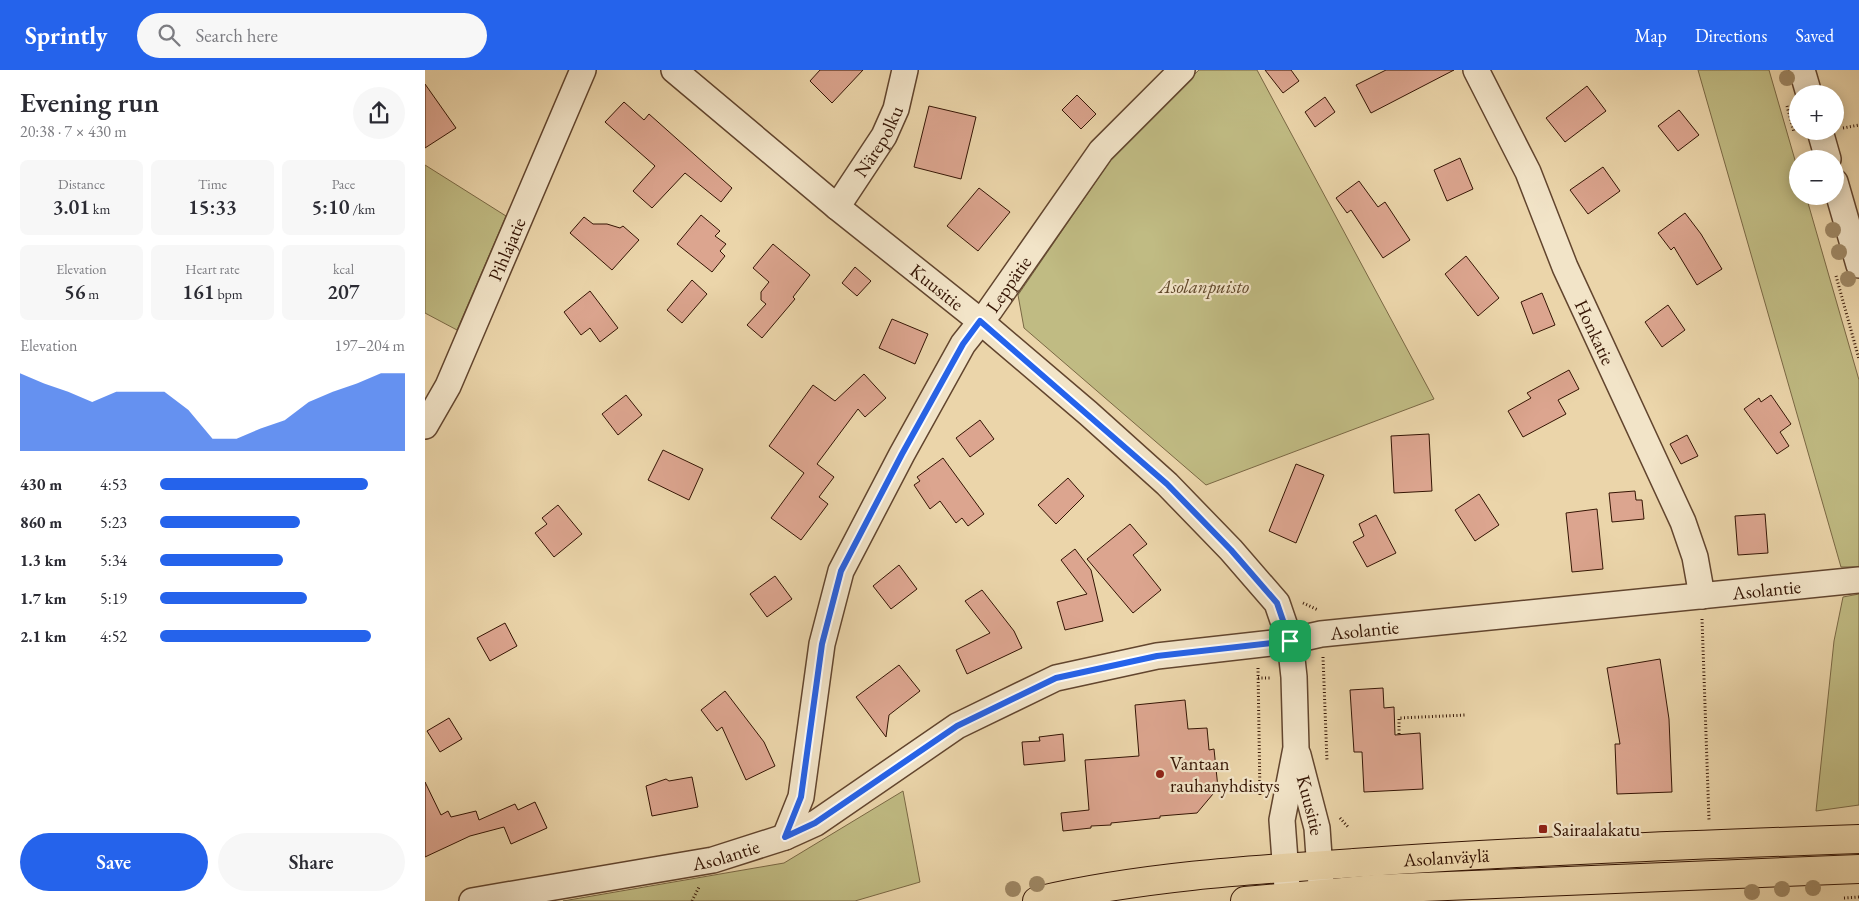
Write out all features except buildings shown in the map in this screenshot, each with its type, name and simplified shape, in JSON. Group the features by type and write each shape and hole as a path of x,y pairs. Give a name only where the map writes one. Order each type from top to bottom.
{"main road":[{"name":"Asolanväylä","path":"1037,901 1118,886 1319,865 1540,851 1859,839"},
{"name":"Asolanväylä","path":"1245,901 1322,897 1375,889 1859,869"}],"street":[{"name":"Pihlajatie","path":"425,426 448,386 583,70"},
{"name":"Kuusitie","path":"673,70 837,207 980,321 1167,484 1277,603 1290,641 1296,748 1317,828 1322,897"},
{"name":"Närepolku","path":"837,207 884,136 896,109 905,70"},
{"name":"Leppätie","path":"785,837 801,797 822,644 841,571 902,454 963,344 1101,151 1182,70"},
{"name":"Honkatie","path":"1476,70 1528,172 1565,267 1683,522 1695,557 1701,596"},
{"path":"1802,70 1806,85"},
{"path":"1842,205 1859,265"},
{"name":"Asolantie","path":"472,901 713,860 785,837 815,823 957,726 1056,678 1157,656 1290,641 1321,634 1859,580"},
{"name":"Kuusitie","path":"1288,899 1284,868 1282,820 1296,748"}],"path":[{"path":"1786,104 1789,114"},
{"path":"1851,126 1859,125"},
{"path":"1701,596 1709,824"},
{"path":"1257,645 1260,799"},
{"path":"1399,734 1399,718 1466,715"}],"green space":[{"name":"Asolanpuisto","path":"1199,70 1257,70 1434,399 1206,485 1024,328 1018,295 1123,142"},
{"path":"1698,70 1769,70 1792,150 1789,150 1789,205 1809,205 1859,380 1859,567 1841,567"},
{"path":"425,165 506,216 457,330 425,313"},
{"path":"1859,594 1859,805 1816,811 1834,641 1843,597"},
{"path":"903,791 920,882 855,901 563,901 784,863"}],"place":[{"name":"Vantaan rauhanyhdistys","path":"1160,774"},
{"name":"Sairaalakatu","path":"1543,829"}],"route":[{"path":"980,321 1088,413 1167,484 1231,550 1277,603 1290,641 1157,656 1056,678 957,726 815,823 785,837 801,797 822,644 841,571 902,454 963,344 980,321"}]}
